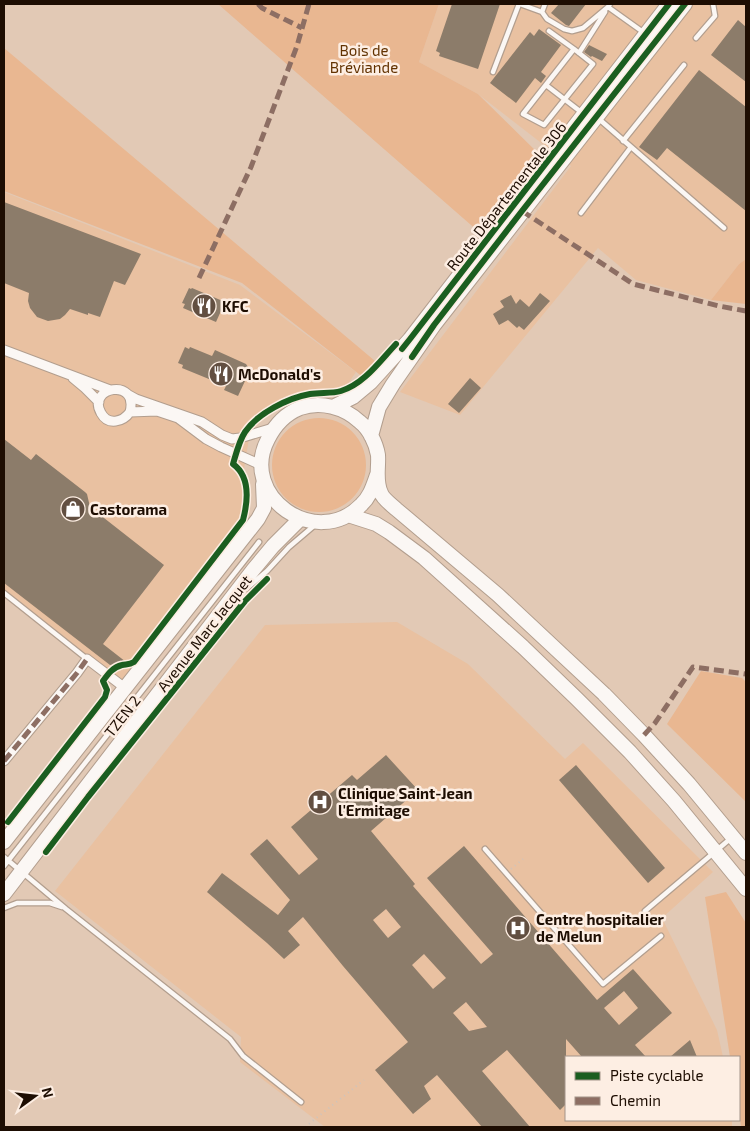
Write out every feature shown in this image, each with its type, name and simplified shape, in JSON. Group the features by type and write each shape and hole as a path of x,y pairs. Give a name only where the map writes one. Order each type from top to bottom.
{"main road":[{"name":"Route Départementale 306","path":"590,116 628,57 670,4"},
{"name":"Route Départementale 306","path":"407,353 434,325 590,116 684,4"},
{"path":"333,407 352,397 407,353"},
{"path":"371,436 379,407 393,384 407,353"},
{"path":"316,405 333,407 348,413 362,422 371,436 378,455 377,475 372,491 362,505 348,515 334,521 319,522 300,519 283,509 270,494 262,471 264,446 273,428 285,416 300,408 316,405"},
{"name":"Avenue Marc Jacquet","path":"4,842 258,519 264,508 262,471"},
{"path":"377,475 381,493 396,509 498,595 604,694 689,784 746,853"},
{"path":"348,515 376,524 424,558 523,647 630,752 674,801 746,889"},
{"name":"Avenue Marc Jacquet","path":"4,894 147,706 273,546 300,519"}],"street":[{"path":"4,350 110,390"},
{"path":"60,371 81,384 99,402"},
{"path":"126,394 131,402 130,412 123,420 112,421 103,416 100,411 99,402 102,396 105,392 119,389 136,399 202,422 232,439 273,428"},
{"path":"130,412 157,411 178,418 221,448 262,471"},
{"path":"4,761 87,660 125,688"}],"lane":[{"path":"493,72 519,4 542,12 547,20 572,31 584,28 609,5"},
{"path":"542,12 545,4"},
{"path":"696,38 715,16 713,4"},
{"path":"609,5 646,34"},
{"path":"579,53 609,5"},
{"path":"549,31 593,64 544,125 523,114 574,50"},
{"path":"623,141 684,65"},
{"path":"546,85 631,147 724,228"},
{"path":"581,213 631,147"},
{"path":"229,604 267,571 289,547 319,522"},
{"name":"TZEN 2","path":"4,866 259,542"},
{"path":"4,593 87,660"},
{"path":"645,911 734,837"},
{"path":"485,848 603,984 661,936"},
{"path":"4,858 230,1039 242,1056 301,1102"},
{"path":"4,908 17,903 50,903 66,909"}],"path":[{"path":"506,873 523,859"},
{"path":"305,1127 364,1080"}],"shaded area":[{"path":"439,4 746,4 746,259 739,264 711,300 636,280 598,248 460,415 400,392 571,166 478,94 419,62"},
{"path":"4,192 240,285 356,372 341,394 313,391 288,397 250,432 244,469 249,487 250,509 244,522 121,684 4,592"},
{"path":"397,622 468,664 565,759 583,743 713,872 662,918 717,1030 723,1056 565,1056 565,1121 732,1121 732,1127 325,1127 240,1062 241,1037 55,891 265,625"}],"green space":[{"name":"Bois de Bréviande","path":"218,4 439,4 419,62 478,94 544,159 487,239"},
{"path":"4,48 375,361 364,378 242,283 4,191"},
{"path":"746,259 746,304 711,300 739,264"},
{"path":"319,418 337,422 352,432 362,447 366,465 362,483 352,498 337,508 319,512 301,508 286,498 276,483 272,465 276,447 286,432 301,422"},
{"path":"701,671 742,678 746,682 746,802 667,724"},
{"path":"726,892 746,923 746,1127 741,1127 740,1119 740,1056 730,1056 705,897"}],"building":[{"path":"452,4 500,4 478,69 439,56 440,53 436,51"},
{"path":"559,4 586,4 569,26 551,13"},
{"path":"738,20 746,27 746,82 711,55"},
{"path":"539,29 561,45 541,72 546,76 541,83 535,78 516,103 490,83 530,32 534,36"},
{"path":"589,45 607,54 602,61 584,52"},
{"path":"699,70 746,107 746,211 667,148 657,160 639,147"},
{"path":"4,202 141,254 125,285 114,281 100,317 70,309 60,319 48,321 37,317 30,308 28,301 29,293 4,283"},
{"name":"KFC","path":"189,288 225,302 216,322 183,308 185,304 182,303"},
{"path":"540,293 550,301 524,330 519,326 517,328 508,320 499,325 493,314 504,307 500,301 511,295 516,304 520,299 529,307"},
{"name":"McDonald's","path":"185,347 189,349 190,347 212,356 215,350 246,364 248,367 243,380 245,381 238,396 224,390 226,386 182,368 183,365 178,363"},
{"path":"470,378 481,388 459,413 448,404"},
{"path":"4,439 31,460 36,454 85,492 90,507 164,565 103,644 126,662 110,665 4,583"},
{"path":"386,755 418,790 371,831 415,884 413,886 481,964 493,954 427,878 464,846 597,1000 633,969 672,1013 635,1045 645,1056 581,1056 566,1039 565,1105 560,1110 507,1050 482,1071 530,1127 482,1127 437,1075 424,1086 431,1099 413,1114 375,1070 408,1042 303,917 288,931 300,945 284,959 207,892 222,873 278,915 290,900 250,854 267,839 299,875 318,859 291,827 352,775 357,780","holes":["386,909 401,927 388,938 373,920","424,954 446,978 433,989 412,965","624,991 638,1008 619,1025 604,1008","466,1002 487,1027 469,1031 453,1013"]},
{"path":"576,765 665,868 648,883 559,780"},
{"path":"690,1040 697,1056 671,1056"}],"marked path":[{"path":"258,4 262,8 302,28"},
{"path":"199,278 251,167 297,46 309,4"},
{"path":"522,211 633,284 746,311"},
{"path":"4,761 87,659"},
{"path":"644,735 655,723 693,667 746,674"}],"cycle path":[{"path":"402,349 669,4"},
{"path":"412,357 434,325 522,211 685,4"},
{"path":"8,822 105,697 107,690 103,681 116,667 134,662 243,520 247,490 243,476 233,464 239,443 245,432 265,413 292,399 310,394 337,392 349,388 364,378 396,344"},
{"path":"46,852 245,601 267,579"}],"place":[{"name":"KFC","path":"204,306"},
{"name":"McDonald's","path":"221,374"},
{"name":"Castorama","path":"73,509"},
{"name":"Clinique Saint-Jean l'Ermitage","path":"320,802"},
{"name":"Centre hospitalier de Melun","path":"518,928"}]}
